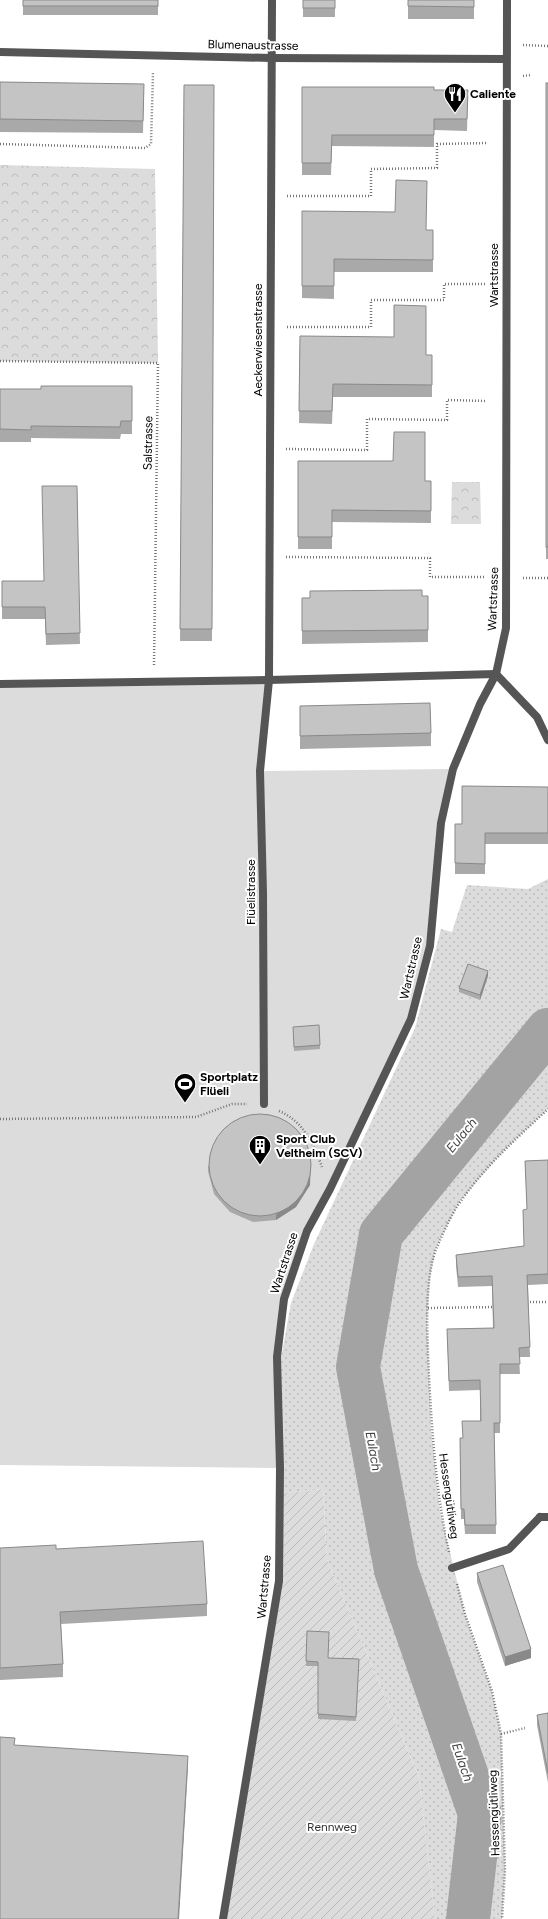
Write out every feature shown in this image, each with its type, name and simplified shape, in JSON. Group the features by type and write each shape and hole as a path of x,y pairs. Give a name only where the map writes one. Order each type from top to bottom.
{"street":[{"name":"Aeckerwiesenstrasse","path":"269,680 272,0"},
{"name":"Wartstrasse","path":"223,1919 279,1581 280,1468 277,1357 284,1299 307,1231 330,1189 411,1019 430,946 441,823 453,769 480,704 496,674 506,628 507,0"},
{"name":"Blumenaustrasse","path":"0,52 271,58 506,59"},
{"path":"0,684 269,680 496,674 538,717 548,740"},
{"name":"Flüelistrasse","path":"264,1104 263,893 260,771 269,680"},
{"path":"452,1568 509,1549 544,1517"}],"path":[{"path":"507,44 548,46"},
{"path":"0,144 145,148 151,144 153,73"},
{"path":"271,196 371,196 371,169 437,168 437,144 488,143"},
{"path":"270,328 371,327 371,300 444,300 444,284 487,284"},
{"name":"Salstrasse","path":"0,361 158,363 154,682"},
{"path":"270,449 366,450 367,419 446,420 447,400 486,401"},
{"path":"270,557 430,558 430,577 484,577"},
{"path":"506,578 548,578"},
{"path":"0,1118 196,1117 232,1104 264,1104 287,1114 307,1132 330,1189"},
{"name":"Hessengütliweg","path":"502,1919 505,1870 501,1734 492,1691 465,1614 452,1568 440,1511 431,1429 428,1308 430,1277 436,1248 460,1202 501,1154 548,1109"},
{"path":"520,1302 548,1302"},
{"path":"428,1308 501,1306"},
{"path":"501,1734 525,1728"}],"green space":[{"path":"0,165 155,169 158,363 0,361"},
{"path":"452,482 480,482 481,524 451,524"},
{"name":"Sportplatz Flüeli","path":"269,680 261,771 453,769 441,823 430,946 411,1019 307,1231 284,1299 277,1357 280,1468 0,1465 0,684"},
{"path":"548,879 548,1109 501,1154 460,1201 436,1248 430,1277 427,1320 431,1429 440,1511 465,1614 492,1691 501,1734 505,1870 502,1919 435,1919 419,1777 327,1560 323,1489 282,1493 281,1358 291,1303 314,1244 415,1028 441,929 452,932 467,885 528,889"},
{"name":"Rennweg","path":"323,1489 327,1560 419,1777 435,1919 223,1919 272,1631 282,1493"}],"building":[{"path":"23,0 158,0 158,6 23,6"},
{"path":"303,0 335,0 335,8 303,8"},
{"path":"408,0 474,0 474,7 408,6"},
{"path":"0,82 144,84 143,121 0,119"},
{"path":"546,83 548,83 548,547 546,547"},
{"path":"184,85 214,85 212,629 180,629"},
{"path":"302,87 434,87 434,90 468,90 467,119 434,119 434,135 332,135 331,163 302,163"},
{"path":"396,180 427,181 426,230 433,230 433,260 334,259 334,286 302,286 302,211 395,212"},
{"path":"394,305 426,306 426,355 432,355 432,385 333,384 332,411 299,411 300,336 394,337"},
{"path":"41,386 132,386 132,421 121,421 120,427 31,426 31,430 0,429 0,389 41,389"},
{"path":"394,432 425,432 425,481 431,481 431,511 332,510 332,537 298,537 298,461 393,461"},
{"path":"42,486 77,486 80,633 46,634 45,607 2,607 2,581 44,581"},
{"path":"422,590 422,596 428,596 428,630 302,631 302,598 310,598 310,591"},
{"path":"430,703 431,733 300,736 300,706"},
{"path":"462,786 548,787 548,833 485,833 485,864 455,863 455,824 462,824"},
{"path":"468,964 488,971 480,995 459,988"},
{"path":"319,1025 320,1045 294,1047 293,1027"},
{"name":"Sport Club Veltheim (SCV)","path":"260,1114 280,1118 288,1122 296,1129 303,1137 307,1145 311,1165 307,1185 303,1193 296,1201 288,1208 280,1212 260,1216 240,1212 232,1208 224,1201 217,1193 213,1185 209,1165 213,1145 217,1137 224,1129 232,1122 240,1118"},
{"path":"548,1160 548,1274 527,1275 530,1347 519,1348 520,1364 500,1364 500,1423 494,1423 496,1525 465,1525 464,1509 461,1509 460,1438 463,1438 462,1421 481,1421 480,1380 449,1381 447,1329 494,1328 492,1276 458,1277 456,1255 524,1246 523,1210 527,1209 525,1161"},
{"path":"203,1541 207,1604 60,1612 63,1664 0,1668 0,1548 56,1545 56,1549"},
{"path":"503,1565 531,1649 505,1657 477,1573"},
{"path":"307,1631 329,1632 328,1658 359,1659 356,1717 318,1714 318,1662 306,1661"},
{"path":"548,1713 548,1773 537,1715"},
{"path":"0,1737 15,1738 14,1745 188,1756 178,1919 0,1919"}],"waterway":[{"name":"Eulach","path":"468,1919 480,1814 396,1570 358,1367 381,1234 548,1030"}],"place":[{"name":"Caliente","path":"455,114"},
{"name":"Sportplatz Flüeli","path":"185,1104"},
{"name":"Sport Club Veltheim (SCV)","path":"260,1166"}]}
